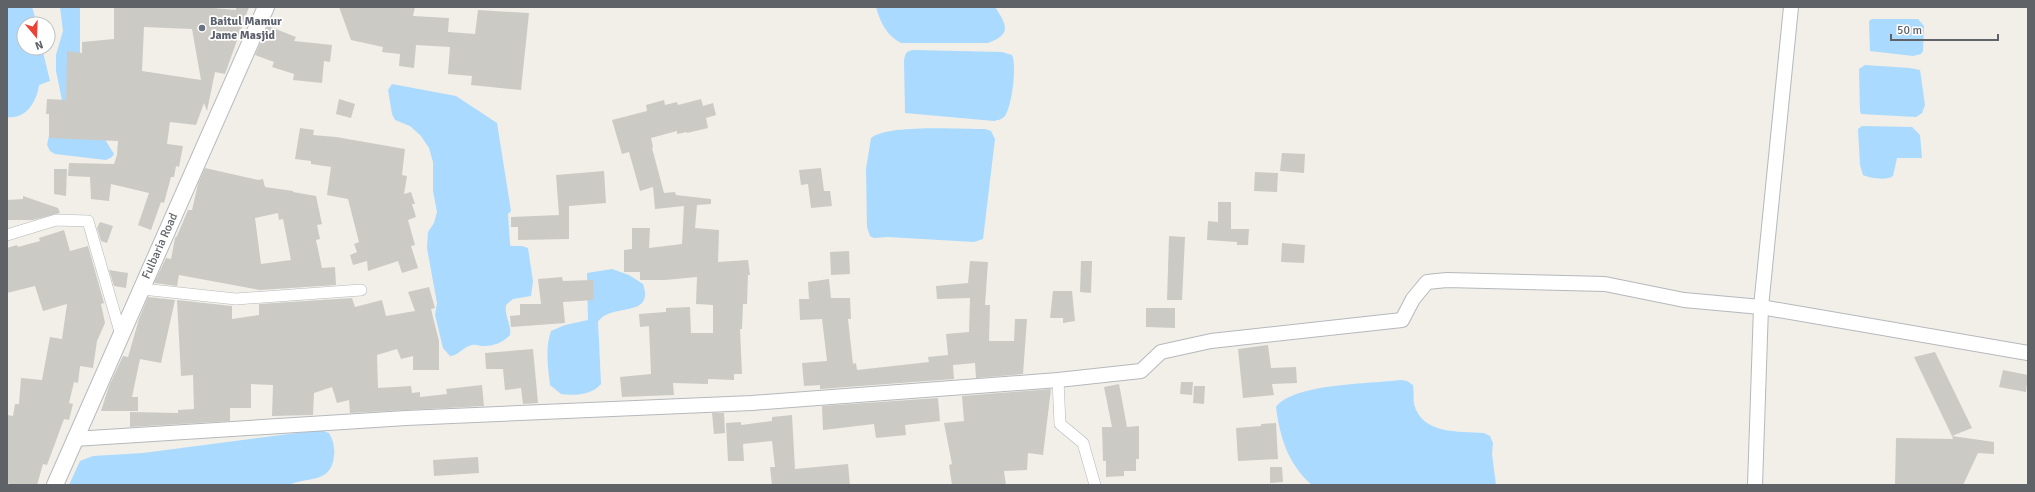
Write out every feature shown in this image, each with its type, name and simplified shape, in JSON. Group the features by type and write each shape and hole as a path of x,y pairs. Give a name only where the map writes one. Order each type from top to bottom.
{"main road":[{"name":"Fulbaria Road","path":"55,485 266,7"}],"street":[{"path":"1755,485 1761,307 1791,7"},
{"path":"7,235 56,220 88,221 121,335"},
{"path":"74,439 406,418 752,403 1058,380 1141,371 1161,352 1211,341 1402,320 1413,299 1427,282 1447,280 1605,284 1684,300 1761,307 2028,353"},
{"path":"142,289 236,299 361,290"},
{"path":"1058,380 1060,424 1083,443 1095,485"}],"water":[{"path":"7,7 32,7 35,16 16,16 16,56 44,56 50,81 39,85 33,103 25,112 20,116 7,117"},
{"path":"60,7 80,7 80,62 104,138 114,154 106,160 55,154 50,151 47,145 50,131 63,105 56,71 56,55 63,31"},
{"path":"876,7 995,7 1004,23 1005,28 1001,36 988,43 901,43 892,37 885,28"},
{"path":"1872,19 1918,19 1924,26 1923,51 1921,54 1913,56 1870,51 1869,21"},
{"path":"913,50 1002,52 1012,55 1014,68 1013,86 1010,104 1005,116 994,121 905,113 904,61 906,53"},
{"path":"1865,65 1920,70 1925,105 1922,113 1916,117 1861,114 1859,69"},
{"path":"392,84 456,96 497,123 511,211 508,214 510,244 511,246 522,246 528,248 533,281 531,296 513,299 506,305 510,335 505,340 498,343 488,346 471,345 450,356 443,348 435,315 437,303 427,248 428,232 434,223 437,212 433,191 433,162 429,148 421,136 410,126 395,120 392,114 388,90"},
{"path":"1862,126 1912,127 1920,135 1922,158 1897,158 1893,176 1890,178 1869,177 1863,175 1860,165 1858,129"},
{"path":"908,129 985,129 991,131 995,139 983,239 974,242 888,237 874,238 870,236 867,227 866,169 871,138 879,134"},
{"path":"612,269 629,275 643,284 645,295 643,302 630,309 604,316 598,322 601,384 588,393 571,395 561,394 550,385 548,344 551,331 565,325 588,320 587,273"},
{"path":"1401,380 1407,381 1413,385 1414,404 1418,414 1425,421 1433,426 1443,429 1484,433 1490,436 1493,443 1492,454 1496,485 1312,485 1304,477 1286,450 1276,407 1285,399 1299,393 1316,389"},
{"path":"320,430 329,433 333,441 334,456 329,471 318,478 289,485 69,485 80,461 93,456 143,453"}],"building":[{"path":"114,7 202,7 236,10 236,7 249,7 225,74 215,72 207,111 204,103 196,125 170,122 167,144 183,146 179,167 176,166 174,177 171,177 164,203 161,202 151,230 138,225 149,193 111,184 109,201 91,199 90,177 68,176 69,163 114,164 117,155 118,141 49,138 49,114 46,114 47,99 66,100 67,51 82,53 82,42 114,39","holes":["144,27 192,29 201,80 142,71"]},
{"path":"339,7 415,7 413,16 449,18 448,32 475,34 478,10 529,13 521,90 471,85 472,76 448,74 450,47 416,45 414,68 399,66 400,54 382,52 383,47 351,40"},
{"path":"268,26 296,37 294,41 332,45 330,62 324,61 322,83 293,80 294,74 272,67 274,62 255,55"},
{"path":"339,99 355,104 351,118 336,114"},
{"path":"701,99 703,106 713,103 716,115 706,118 708,128 677,134 677,131 651,138 652,148 664,193 675,192 676,195 711,199 711,204 697,205 695,228 719,230 718,262 748,260 750,275 748,275 747,304 743,304 742,329 740,329 742,374 734,374 734,380 708,379 708,384 673,383 674,395 622,397 620,377 651,374 649,326 640,327 639,314 666,312 666,308 690,307 691,333 713,333 713,305 696,304 697,277 665,280 640,280 640,272 624,272 624,250 632,249 632,228 650,228 649,248 682,244 684,206 655,209 653,187 640,191 629,152 622,154 612,120 647,111 646,105 664,100 665,105 677,102 678,105"},
{"path":"300,128 314,130 313,135 336,137 405,149 402,175 407,176 404,194 411,192 415,204 412,204 416,217 408,220 415,245 411,246 418,268 402,273 398,261 368,271 367,261 353,265 350,255 357,252 354,244 359,242 348,199 327,195 331,167 311,164 311,161 295,159"},
{"path":"1282,153 1305,154 1304,173 1280,171"},
{"path":"205,168 258,180 263,179 265,187 316,196 322,224 317,225 320,239 316,240 322,268 335,267 336,285 260,290 179,275 177,286 154,283 166,258 171,259 175,238 188,210 192,210 198,184","holes":["278,213 279,220 283,219 291,260 261,264 255,218"]},
{"path":"821,168 824,191 830,191 832,206 811,208 808,184 801,185 799,170"},
{"path":"54,169 67,169 66,196 54,194"},
{"path":"604,171 606,203 569,206 569,239 518,240 518,227 511,227 511,217 559,215 556,175"},
{"path":"1255,172 1278,173 1277,192 1254,191"},
{"path":"23,196 58,208 60,213 33,220 7,220 7,200 23,199"},
{"path":"1218,202 1231,202 1231,229 1249,229 1248,245 1237,245 1237,242 1207,240 1208,221 1218,222"},
{"path":"100,222 113,226 107,243 101,241 97,228"},
{"path":"64,230 70,251 88,246 104,303 101,304 105,323 97,341 93,368 80,366 78,383 74,382 69,403 73,404 69,420 64,419 47,465 43,464 37,485 13,485 7,483 7,415 13,416 15,404 19,404 21,378 42,380 50,337 62,339 67,304 43,311 35,286 7,293 7,248 17,245 18,247 40,241 39,238"},
{"path":"1169,236 1185,237 1182,300 1167,300"},
{"path":"1282,243 1305,245 1304,263 1281,262"},
{"path":"849,251 850,274 831,275 830,252"},
{"path":"970,261 988,262 985,305 990,305 989,341 1014,341 1015,319 1027,319 1023,374 976,378 975,363 953,365 954,379 820,389 820,385 804,386 802,363 827,361 822,319 800,320 799,299 809,299 808,282 829,279 831,298 850,298 851,319 848,319 853,364 856,363 857,370 929,362 928,357 948,355 946,334 969,332 970,298 937,299 936,286 968,283"},
{"path":"1081,261 1092,261 1091,293 1080,292"},
{"path":"109,270 128,273 126,288 114,286"},
{"path":"562,277 563,281 593,280 594,300 563,302 565,323 511,327 510,316 520,315 520,304 541,304 538,279"},
{"path":"429,287 435,308 431,309 439,341 439,370 413,370 413,356 401,359 397,349 377,355 378,388 411,386 412,393 420,392 420,397 447,394 446,389 482,385 484,406 350,413 349,400 337,403 332,387 314,393 313,415 272,416 273,385 251,384 251,408 230,408 230,421 130,427 130,412 178,413 178,410 194,409 193,375 181,376 177,300 232,306 232,319 259,315 259,304 352,298 355,307 382,300 386,316 415,311 408,292"},
{"path":"1053,291 1072,291 1075,321 1063,323 1063,318 1050,318"},
{"path":"148,297 175,300 161,363 140,359 132,397 138,397 138,411 101,411 109,386 123,356 128,357 139,319"},
{"path":"1146,308 1175,308 1175,328 1146,327"},
{"path":"1268,345 1271,368 1296,367 1297,383 1272,384 1274,395 1243,398 1238,349"},
{"path":"533,349 538,403 523,404 521,388 505,390 503,369 486,369 485,353"},
{"path":"1935,352 1972,428 1952,436 1914,357"},
{"path":"2003,370 2028,375 2026,392 1999,387"},
{"path":"1181,382 1193,382 1192,395 1180,394"},
{"path":"1119,384 1127,427 1139,426 1139,459 1136,459 1136,471 1124,471 1124,476 1106,477 1106,461 1103,461 1102,427 1112,427 1104,387"},
{"path":"1194,386 1205,386 1204,404 1193,403"},
{"path":"1051,389 1043,455 1028,453 1027,470 1004,471 1006,485 952,485 949,465 952,464 944,423 964,421 962,396"},
{"path":"938,398 940,421 905,425 906,435 876,438 874,424 823,430 822,406"},
{"path":"712,413 724,413 725,433 714,434"},
{"path":"792,415 795,469 848,464 850,485 772,485 770,467 775,467 772,441 743,444 744,461 728,461 726,423 741,422 741,425 772,421 772,417"},
{"path":"1276,423 1278,459 1238,461 1236,428"},
{"path":"1952,436 1994,442 1994,454 1978,453 1963,485 1895,485 1896,438 1953,439"},
{"path":"478,457 479,473 434,476 433,460"},
{"path":"1270,467 1282,467 1283,482 1270,483"}],"place":[{"name":"Baitul Mamur Jame Masjid","path":"202,28"}]}
